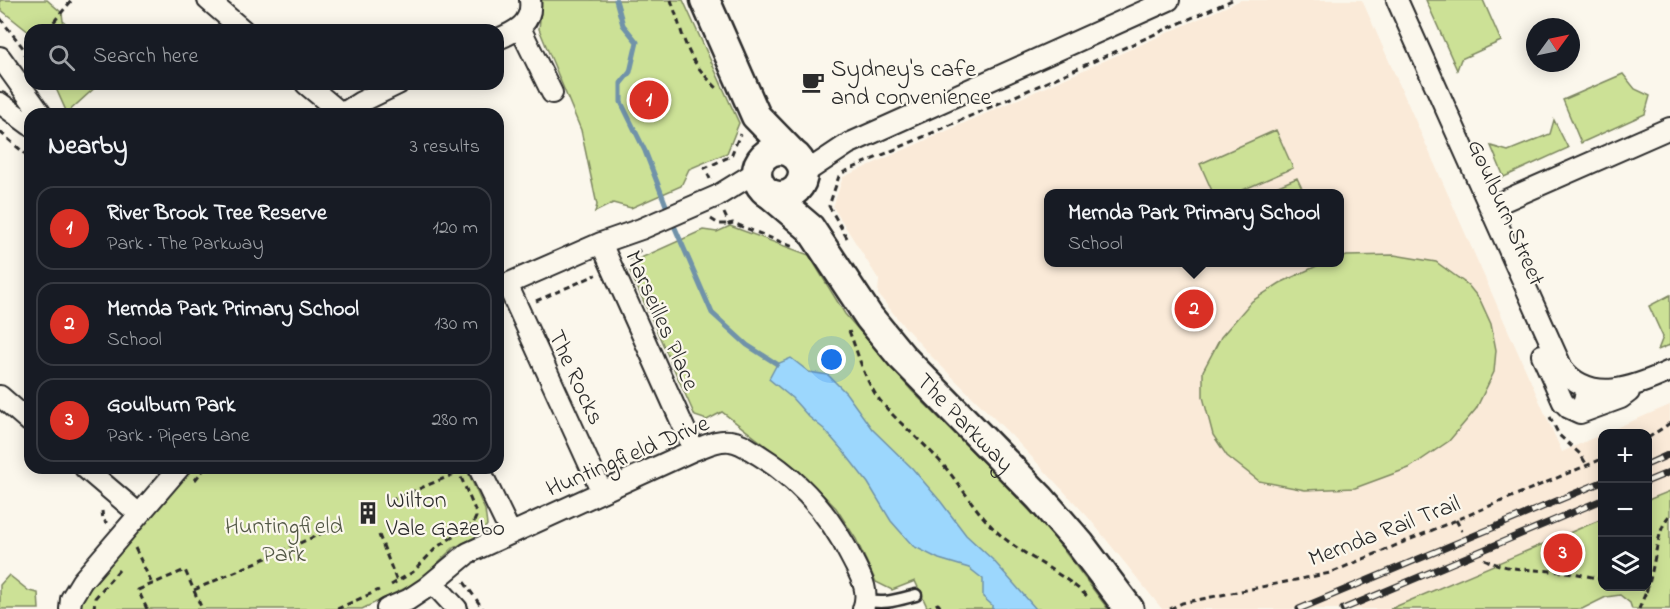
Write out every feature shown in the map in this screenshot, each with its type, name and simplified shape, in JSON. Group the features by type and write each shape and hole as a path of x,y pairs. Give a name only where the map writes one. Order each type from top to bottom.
{"street":[{"path":"208,0 236,24"},
{"path":"504,36 520,28 530,14 530,0"},
{"path":"705,0 756,116 798,166"},
{"path":"798,166 1169,0"},
{"name":"Goulburn Street","path":"1385,0 1563,402 1580,413"},
{"name":"Goulburn Street","path":"1397,0 1562,368 1567,374 1588,387"},
{"path":"520,28 552,93"},
{"path":"0,57 37,108"},
{"path":"313,90 335,108"},
{"path":"352,108 386,90"},
{"path":"0,103 24,121"},
{"path":"756,116 762,179 777,196 791,193 798,166"},
{"path":"1490,207 1670,128"},
{"path":"762,179 768,152 782,149 798,166"},
{"name":"The Parkway","path":"798,166 810,228"},
{"path":"504,286 601,243 701,212 717,196 762,179"},
{"name":"The Parkway","path":"762,179 810,228 869,317 901,356 1040,498 1080,544 1129,609"},
{"name":"Marseilles Place","path":"601,243 694,450"},
{"name":"The Rocks","path":"504,288 518,309 602,492"},
{"path":"1580,413 1621,398 1641,384 1670,371"},
{"path":"1580,413 1588,387 1608,391 1641,384"},
{"path":"0,396 24,417"},
{"name":"Huntingfield Drive","path":"387,609 408,600 433,583 459,558 510,532 694,450 723,440 732,441 760,456 794,479 828,518 844,543 864,586 864,604"},
{"path":"92,474 139,514"},
{"path":"70,609 71,598 75,591 174,474"},
{"path":"483,474 510,532"},
{"path":"433,583 457,609"}],"lane":[{"name":"Huntingfield Drive","path":"864,604 888,603 916,595"}],"path":[{"path":"51,24 72,0"},
{"path":"1213,0 1216,7"},
{"path":"827,253 848,240 829,206 839,176 844,172 1232,0"},
{"path":"0,132 24,153"},
{"path":"701,212 719,224 729,224"},
{"path":"518,309 633,256"},
{"path":"1652,435 1670,423"},
{"name":"Mernda Rail Trail","path":"1170,609 1182,603 1330,573 1598,461"},
{"path":"390,501 449,474"},
{"path":"337,609 397,582 413,572 437,547 473,524 476,517 475,510 460,474"},
{"path":"1639,609 1652,577 1663,524 1670,515"},
{"path":"1456,520 1462,531"},
{"path":"194,590 345,523"},
{"path":"379,535 397,582"},
{"path":"1484,559 1526,570 1565,572 1598,578"},
{"path":"147,609 138,590 184,570 202,609"},
{"path":"926,609 938,604 942,609"}],"shaded area":[{"path":"1241,0 1362,0 1562,452 1598,436 1598,521 1389,609 1162,609 1088,517 902,324 878,294 879,280 833,207 843,177"},
{"path":"1670,405 1670,491 1652,498 1652,429 1613,429"}],"green space":[{"path":"0,0 47,0 62,13 63,21 67,24 24,24 24,28 0,9"},
{"path":"542,0 683,0 739,123 727,153 689,169 681,186 631,208 613,203 595,212 597,205 581,130 539,29"},
{"path":"1426,0 1483,0 1501,41 1461,59 1457,70"},
{"path":"1623,74 1635,89 1650,96 1645,114 1581,143 1563,100"},
{"path":"57,90 92,90 73,108 65,108"},
{"path":"1554,120 1568,148 1504,177 1491,146 1508,151 1550,134"},
{"path":"1276,130 1293,168 1245,189 1211,189 1200,164"},
{"path":"1297,178 1302,189 1271,189"},
{"path":"730,226 809,255 845,314 911,390 1050,532 1108,609 928,609 915,581 892,590 876,582 856,539 836,508 800,472 722,412 707,420 695,416 630,271 634,261 703,230 717,232"},
{"path":"1394,255 1436,262 1468,285 1480,300 1491,324 1496,350 1494,372 1476,409 1449,441 1409,468 1355,488 1305,490 1259,481 1227,456 1213,435 1203,397 1203,371 1221,337 1252,301 1280,283 1314,267 1344,267 1344,257"},
{"path":"1670,295 1670,345 1658,350 1663,337 1649,306"},
{"name":"Huntingfield Park","path":"186,474 469,474 485,510 487,525 480,535 453,548 418,582 362,609 81,609 82,598"},
{"path":"1670,491 1670,609 1632,609 1630,603 1620,595 1606,597 1582,609 1390,609 1598,521 1598,591 1652,591 1652,498"},
{"path":"9,575 29,591 38,593 39,609 0,609 0,585"}],"water":[{"path":"791,358 809,372 828,375 846,393 872,429 912,468 966,535 993,560 1036,609 992,609 992,605 983,597 983,579 969,568 939,559 913,546 891,521 868,483 843,451 824,429 769,379 777,364"}],"waterway":[{"path":"616,0 623,25 637,42 630,72 621,83 621,102 645,151 669,213"},
{"path":"672,221 712,313 747,345 777,364"}],"railway":[{"path":"1652,462 1670,454"},
{"path":"1652,479 1670,472"},
{"path":"1299,609 1600,483"},
{"path":"1343,609 1598,502"}],"place":[{"name":"Sydney's cafe and convenience","path":"813,82"},
{"name":"River Brook Tree Reserve","path":"649,100"},
{"name":"Mernda Park Primary School","path":"1194,309"},
{"name":"Wilton Vale Gazebo","path":"368,513"},
{"name":"Goulburn Park","path":"1563,553"}]}
